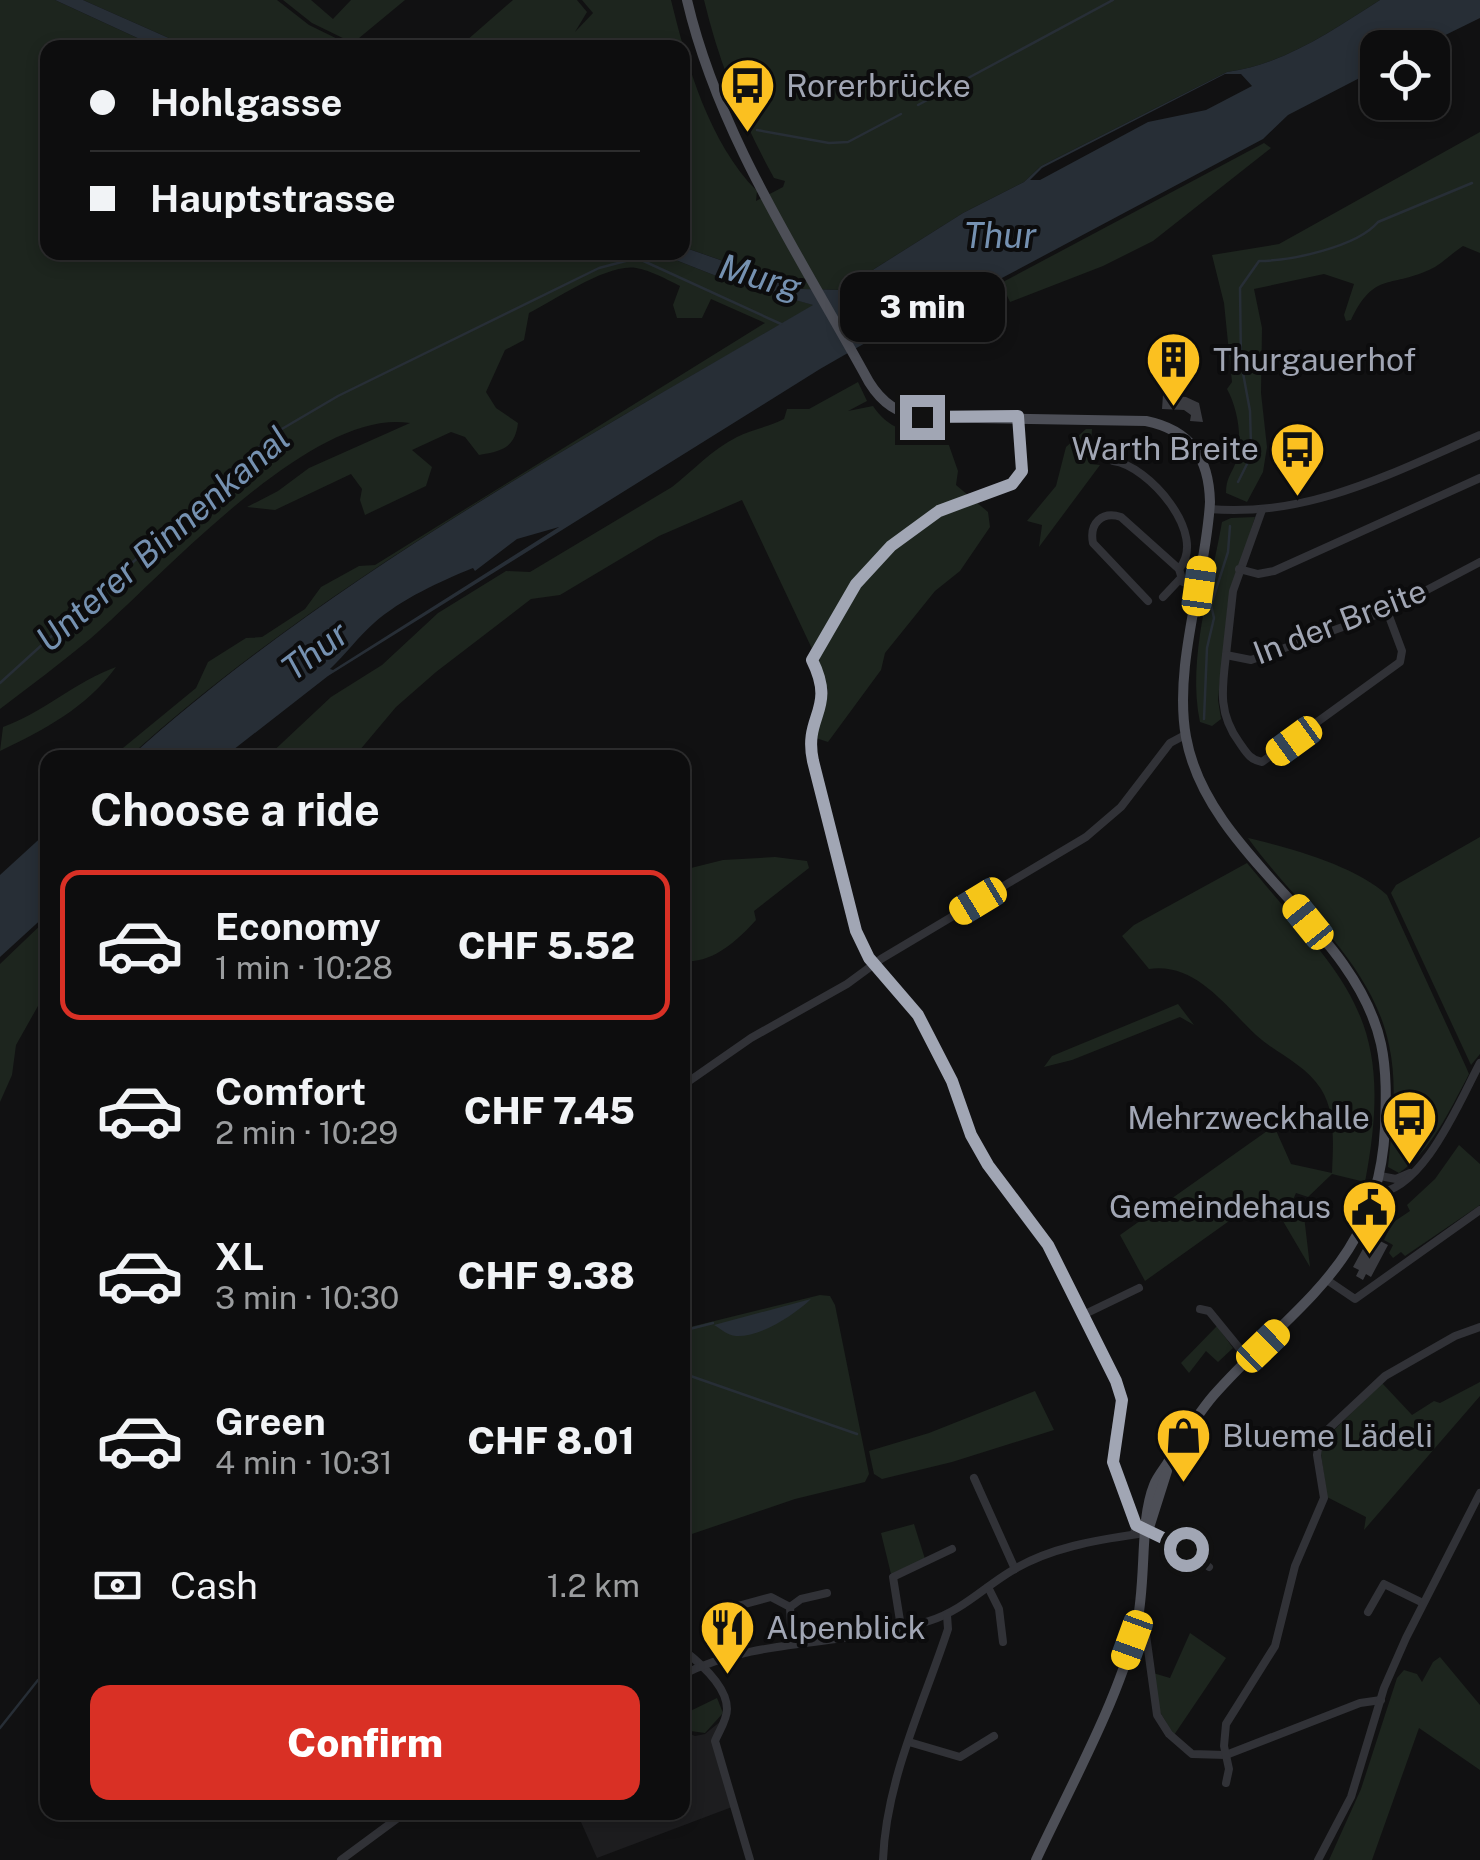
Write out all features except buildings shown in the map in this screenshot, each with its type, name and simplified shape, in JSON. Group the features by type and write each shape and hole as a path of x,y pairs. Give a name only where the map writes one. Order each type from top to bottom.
{"main road":[{"path":"687,0 716,94 766,194 874,390 885,402 914,416 1146,421 1179,432 1204,460 1210,509 1185,680 1186,734 1195,770 1217,808 1366,1001 1384,1062 1385,1126 1375,1184 1356,1240 1328,1280 1203,1408 1153,1488 1145,1520 1136,1627 1116,1684 1036,1860"}],"street":[{"path":"1018,416 1022,471 1016,481 939,511 891,546 856,584 812,660 824,691 812,732 812,753 849,913 875,964 918,1015 952,1081 971,1135 988,1165 1030,1218 1085,1314 1121,1394 1113,1462 1135,1530"},
{"path":"1210,509 1262,510 1334,496 1480,435"},
{"path":"1113,460 1136,469 1179,515 1189,547 1188,557 1164,597"},
{"path":"1239,569 1258,574 1274,571 1480,478"},
{"name":"In der Breite","path":"1262,510 1233,591 1226,655 1251,660 1387,611 1480,562"},
{"path":"1148,601 1093,543 1092,530 1098,519 1110,514 1121,517 1180,574 1199,586"},
{"path":"1226,655 1221,700 1224,718 1250,758 1262,762 1400,662 1402,652 1387,611"},
{"path":"690,1080 750,1038 1096,830 1121,807 1170,743 1186,734"},
{"path":"1375,1184 1396,1188 1414,1171 1441,1136 1480,1063"},
{"path":"1375,1184 1414,1171"},
{"path":"1328,1280 1355,1299 1480,1210"},
{"path":"1085,1314 1139,1288"},
{"path":"1200,1309 1209,1311 1248,1360"},
{"path":"1226,1782 1226,1724 1275,1646 1296,1566 1324,1498 1318,1454 1320,1437 1385,1376 1456,1336 1480,1327"},
{"path":"974,1478 1014,1569"},
{"path":"1318,1860 1350,1797 1381,1700 1423,1604 1480,1494"},
{"path":"690,1671 792,1644 900,1627 947,1615 1014,1569 1062,1550 1135,1530 1186,1549 1209,1567"},
{"path":"1186,1549 1198,1534"},
{"path":"900,1627 893,1577 952,1549"},
{"path":"1368,1612 1384,1584 1423,1604"},
{"path":"988,1587 999,1610 1002,1642"},
{"path":"790,1607 802,1598 826,1593"},
{"path":"734,1607 772,1597 790,1607"},
{"path":"790,1607 792,1644"},
{"path":"871,1860 883,1858 884,1824 948,1629 947,1615"},
{"path":"1136,1627 1145,1631 1152,1702 1162,1725 1192,1754 1226,1755 1360,1702 1381,1700"},
{"path":"690,1655 702,1665 727,1705 715,1741 750,1860"},
{"path":"909,1742 960,1757 994,1736"},
{"path":"340,1860 395,1820"}],"shaded area":[{"path":"0,0 55,0 142,40 40,40 40,260 676,260 734,283 814,305 459,514 287,630 137,750 121,750 196,688 208,662 246,638 262,637 305,609 321,587 359,566 375,565 765,323 711,299 702,318 677,318 673,305 680,286 636,268 611,271 582,284 529,313 524,340 505,350 486,392 496,408 518,423 514,438 506,447 479,455 465,437 451,432 412,450 432,467 426,486 365,515 360,500 362,489 351,474 275,510 247,507 309,468 410,423 371,425 328,441 240,502 90,639 0,709"},
{"path":"83,0 277,0 309,25 340,40 173,40"},
{"path":"283,0 311,0 333,19 351,0 405,0 357,40 347,40 312,23"},
{"path":"513,0 577,0 587,12 575,32 593,13 582,0 671,0 681,40 467,40"},
{"path":"704,0 1380,0 1307,45 1268,62 1227,72 1041,166 1024,182 963,213 841,290 804,289 690,249 690,68 713,127 740,172 757,191 756,201 783,187 785,181 774,178 742,114"},
{"path":"1480,132 1480,253 1463,246 1429,270 1375,288 1351,320 1346,321 1344,315 1354,284 1324,274 1254,289 1262,328 1261,393 1267,447 1263,472 1247,502 1226,493 1239,435 1237,415 1227,389 1232,382 1224,303 1212,255 1279,244"},
{"path":"1264,143 1271,148 1153,241 1103,266 1010,302 1001,283"},
{"path":"858,382 867,401 848,411 873,406 895,427 945,434 958,471 956,485 988,512 990,527 960,571 935,591 885,653 881,670 828,742 813,737 826,691 818,666 821,652 864,577 918,523 871,562 814,653 742,500 659,536 560,595 531,599 396,707 360,750 275,750 331,697 382,665 438,613 506,571 530,572 672,487 728,442 784,419 787,409 809,409"},
{"path":"1086,429 1092,429 1090,464 1100,465 1039,547 1042,525 1027,521 1056,486 1066,447"},
{"path":"1255,517 1228,604 1218,700 1221,719 1212,726 1200,722 1196,673 1222,522"},
{"path":"116,667 78,706 0,751 3,727"},
{"path":"1480,837 1480,1054 1471,1065 1391,893 1396,885"},
{"path":"1248,838 1340,867 1387,895 1466,1067 1469,1074 1438,1130 1421,1154 1399,1173 1388,1167 1393,1076 1380,1015 1349,960"},
{"path":"775,857 807,861 809,868 754,911 756,920 732,943 714,955 690,961 690,868 723,860"},
{"path":"1247,863 1336,973 1355,1005 1368,1039 1374,1079 1373,1125 1365,1182 1332,1174 1308,1197 1296,1193 1289,1209 1304,1216 1310,1267 1267,1194 1145,1281 1120,1235 1274,1126 1291,1164 1332,1173 1331,1119 1326,1098 1314,1080 1256,1035 1196,979 1181,972 1149,969 1122,936 1134,925"},
{"path":"40,926 40,1002 16,1045 12,1075 0,1102 0,964"},
{"path":"1178,1004 1194,1025 1180,1017 1072,1060 1044,1067 1052,1056"},
{"path":"1459,1145 1480,1164 1480,1205 1405,1256 1401,1252 1393,1258 1389,1253 1393,1245 1384,1240 1392,1223 1410,1211 1407,1205 1435,1179"},
{"path":"820,1295 830,1296 869,1474 865,1482 795,1499 690,1535 690,1327"},
{"path":"1217,1326 1233,1348 1218,1362 1206,1351 1189,1373 1181,1363"},
{"path":"1480,1382 1480,1396 1364,1530 1366,1517 1327,1497 1321,1454 1324,1440 1382,1383 1412,1415"},
{"path":"1035,1391 1054,1430 952,1462 882,1479 874,1474 869,1451 929,1433"},
{"path":"914,1524 925,1559 891,1574 881,1533"},
{"path":"1190,1633 1226,1658 1174,1735 1160,1712 1153,1673 1170,1678"},
{"path":"1440,1657 1480,1705 1480,1770 1419,1728 1372,1860 1329,1860 1361,1789 1397,1678 1404,1670 1417,1674 1422,1682"},
{"path":"717,1698 723,1713 705,1733 690,1731 690,1711"},
{"path":"721,1721 713,1739 732,1807 597,1858 580,1820 690,1820 690,1734 705,1734"}],"water":[{"path":"55,0 83,0 173,40 142,40"},
{"name":"Thur","path":"1380,0 1480,0 1480,18 1450,33 1360,30 1360,78 1288,115 1263,139 1000,279 933,304 820,369 328,676 233,750 138,750 286,631 371,572 548,460 813,305 734,283 676,260 690,260 690,249 803,289 841,290 963,213 1024,182 1041,166 1227,72 1288,54","holes":["1225,74 1241,74 1252,86 1206,110 1148,122 1040,180 1030,180 1042,168","559,527 330,669 368,628 396,606 448,579 473,568 475,571 517,539"]},
{"path":"40,838 40,920 0,957 0,875"},
{"path":"811,1299 786,1318 756,1333 733,1335 714,1325"}],"waterway":[{"path":"918,105 1113,0"},
{"path":"757,130 829,143 848,142 901,114"},
{"path":"1238,482 1251,446 1250,411 1241,362 1240,288 1259,261 1305,255 1339,245 1378,222 1472,183"},
{"name":"Unterer Binnenkanal","path":"0,683 275,433 338,396 599,268 629,260"},
{"name":"Unterer Binnenkanal","path":"641,260 781,324"},
{"path":"1204,719 1207,648 1214,618 1211,605 1228,552 1230,526"},
{"path":"690,1329 713,1323"},
{"path":"690,1376 857,1434"},
{"path":"0,1728 38,1680"}],"place":[{"name":"Rorerbrücke","path":"747,135"},
{"name":"Thurgauerhof","path":"1174,409"},
{"name":"Warth Breite","path":"1298,498"},
{"name":"Mehrzweckhalle","path":"1409,1167"},
{"name":"Gemeindehaus","path":"1370,1256"},
{"name":"Blueme Lädeli","path":"1183,1485"},
{"name":"Alpenblick","path":"727,1677"}],"route":[{"path":"922,417 1018,416 1022,471 1012,484 925,519 875,561 856,584 812,660 824,684 810,745 813,761 830,819 849,913 869,958 918,1015 952,1081 971,1135 988,1165 1048,1245 1116,1381 1122,1400 1113,1462 1136,1525 1186,1549"}],"water label":[{"name":"Murg","path":"760,277"}]}
